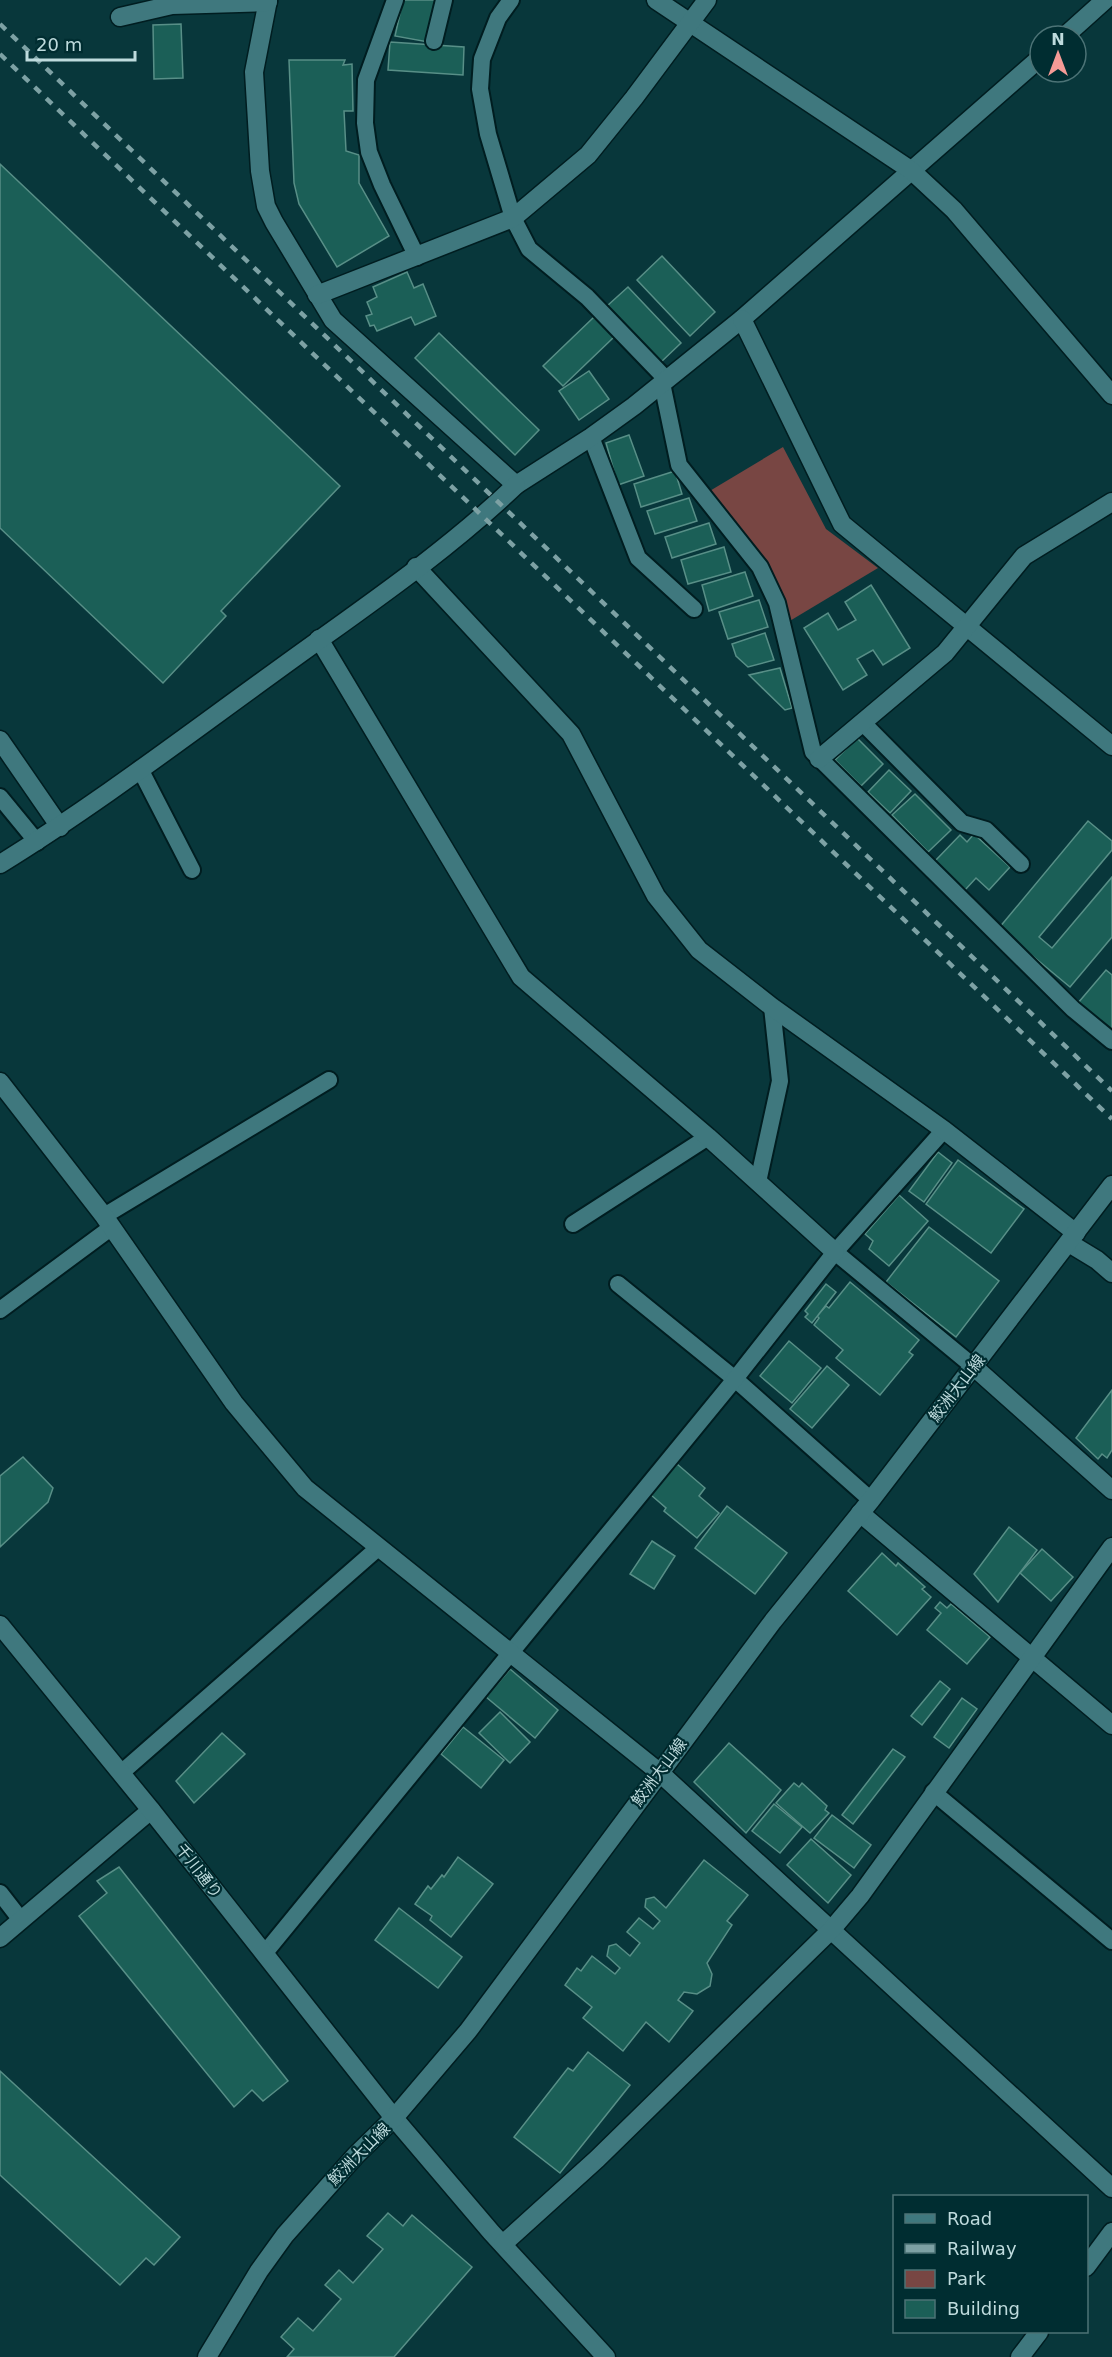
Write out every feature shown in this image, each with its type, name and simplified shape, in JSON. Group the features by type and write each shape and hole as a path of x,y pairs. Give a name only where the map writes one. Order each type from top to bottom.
{"street":[{"path":"656,0 912,171 954,210 1112,395"},
{"path":"316,295 513,218 588,155 707,0"},
{"path":"1078,24 1105,0"},
{"path":"120,16 188,2 268,1 254,72 264,194 274,222 333,320 516,485"},
{"path":"0,864 60,827 320,639 482,516 516,485 591,437 665,381 742,319 1028,69"},
{"path":"742,319 842,524 1112,747"},
{"path":"819,759 945,652 1024,556 1112,502"},
{"path":"416,567 571,734 657,896 699,950 772,1006 944,1130 1112,1273"},
{"path":"320,639 521,977 708,1137 835,1252"},
{"path":"0,740 60,827"},
{"path":"0,1082 108,1221 234,1402 305,1488 659,1772 1112,2188"},
{"name":"鮫洲大山線","path":"207,2357 259,2271 285,2235 356,2155 394,2118 468,2031 773,1621 866,1506 1112,1185"},
{"path":"974,1367 1112,1490"},
{"path":"866,1506 1032,1657 1112,1725"},
{"path":"503,2244 597,2158 832,1929 860,1896 1112,1546"},
{"name":"千川通り","path":"0,1625 151,1810 394,2118 600,2355"},
{"path":"0,1938 151,1810"},
{"path":"1088,2263 1112,2232"},
{"path":"1020,2357 1038,2333"}],"lane":[{"path":"395,0 366,80 365,123 369,152 382,185 417,256"},
{"path":"434,40 444,0"},
{"path":"511,0 498,18 482,58 480,88 488,134 513,218 529,249 587,297 665,381 679,465 760,567 777,603 813,752 1073,1009 1112,1041"},
{"path":"591,437 638,558 694,609"},
{"path":"863,723 962,823 986,830 1022,864"},
{"path":"140,769 192,870"},
{"path":"0,797 37,842"},
{"path":"758,1182 780,1081 772,1006"},
{"path":"0,1310 108,1221 329,1080"},
{"path":"264,1954 735,1378 835,1252 944,1130"},
{"path":"573,1224 708,1137"},
{"path":"835,1252 974,1367"},
{"path":"618,1284 735,1378 866,1506"},
{"path":"121,1773 378,1548"},
{"path":"933,1792 1112,1941"},
{"path":"0,1893 21,1920"}],"green space":[{"path":"783,447 826,529 878,568 783,625 703,495"}],"building":[{"path":"403,0 437,0 428,42 395,36"},
{"path":"181,24 183,78 154,79 153,25"},
{"path":"390,42 464,47 463,75 388,70"},
{"path":"289,60 345,60 343,65 352,64 353,111 344,111 346,151 359,155 359,183 389,236 337,267 299,204 294,183"},
{"path":"0,164 340,486 221,611 226,616 163,683 0,528"},
{"path":"662,256 715,312 690,336 637,280"},
{"path":"407,272 414,288 423,284 436,316 415,325 411,317 377,331 374,325 370,326 366,316 372,314 367,302 377,297 373,287"},
{"path":"628,287 681,343 660,363 607,306"},
{"path":"594,317 614,337 563,386 543,366"},
{"path":"439,333 539,430 515,455 415,358"},
{"path":"589,371 609,399 579,420 559,391"},
{"path":"629,435 644,476 618,485 606,443"},
{"path":"675,471 682,494 641,507 634,484"},
{"path":"689,498 697,521 655,534 647,511"},
{"path":"709,523 716,544 672,558 665,537"},
{"path":"724,547 731,572 688,584 681,560"},
{"path":"745,572 753,596 709,611 702,585"},
{"path":"871,585 910,648 883,665 873,650 857,659 867,675 843,690 804,628 828,613 838,630 856,620 845,602"},
{"path":"759,600 768,627 728,639 719,612"},
{"path":"765,633 774,660 748,667 736,656 732,644"},
{"path":"780,668 792,708 785,710 749,675"},
{"path":"857,738 883,764 861,786 835,760"},
{"path":"889,770 911,791 890,813 868,792"},
{"path":"915,794 951,830 928,852 892,815"},
{"path":"1088,821 1112,841 1112,850 1039,937 1052,948 1112,877 1112,937 1070,987 999,928"},
{"path":"974,834 1010,867 989,890 976,878 965,890 935,861 960,835 967,842"},
{"path":"1106,970 1112,975 1112,1032 1078,1003"},
{"path":"938,1152 952,1163 924,1202 909,1191"},
{"path":"958,1160 1024,1209 991,1253 926,1204"},
{"path":"899,1195 928,1221 889,1266 869,1249 873,1241 865,1234"},
{"path":"929,1227 999,1281 956,1337 886,1282"},
{"path":"850,1282 919,1340 909,1352 913,1355 880,1395 836,1358 843,1350 814,1325 819,1318 817,1316 826,1306 829,1308"},
{"path":"826,1284 836,1292 812,1323 805,1317 808,1314 805,1311"},
{"path":"789,1341 821,1368 792,1403 760,1376"},
{"path":"827,1366 849,1385 812,1428 790,1409"},
{"path":"1112,1390 1112,1450 1107,1458 1102,1454 1098,1459 1076,1438"},
{"path":"23,1457 53,1488 48,1502 0,1547 0,1476"},
{"path":"677,1464 705,1488 699,1496 719,1513 697,1538 664,1511 666,1508 651,1495"},
{"path":"727,1506 787,1553 755,1594 695,1548"},
{"path":"1009,1527 1037,1550 998,1602 974,1574"},
{"path":"652,1541 675,1556 654,1589 630,1574"},
{"path":"1042,1549 1073,1577 1051,1601 1020,1573"},
{"path":"882,1553 896,1566 898,1563 925,1587 922,1589 931,1597 897,1635 848,1591"},
{"path":"940,1602 947,1608 951,1604 990,1637 967,1664 927,1630 941,1613 935,1608"},
{"path":"510,1669 558,1710 535,1738 486,1697"},
{"path":"940,1681 950,1689 922,1725 911,1716"},
{"path":"962,1698 977,1709 949,1748 934,1737"},
{"path":"500,1712 530,1742 510,1763 479,1733"},
{"path":"463,1727 504,1760 481,1788 441,1754"},
{"path":"222,1733 245,1754 194,1803 176,1781"},
{"path":"729,1743 781,1790 746,1833 694,1782"},
{"path":"893,1749 905,1757 853,1824 842,1815"},
{"path":"794,1783 799,1787 802,1783 827,1806 825,1810 829,1813 810,1833 776,1803"},
{"path":"774,1804 802,1827 780,1853 752,1831"},
{"path":"832,1815 871,1845 854,1868 814,1838"},
{"path":"811,1839 851,1875 828,1903 787,1865"},
{"path":"458,1857 493,1884 451,1937 430,1920 432,1916 415,1904 428,1886 431,1889 442,1875 444,1877"},
{"path":"704,1860 748,1895 727,1921 732,1925 707,1963 712,1974 710,1986 697,1994 684,1992 678,2000 693,2011 669,2042 646,2022 623,2051 583,2018 592,2007 565,1985 577,1968 581,1971 592,1956 615,1974 620,1968 607,1956 609,1946 616,1944 630,1956 640,1943 627,1932 639,1918 653,1929 660,1921 645,1907 646,1899 654,1897 666,1908"},
{"path":"119,1867 288,2081 263,2101 252,2090 234,2107 79,1916 107,1893 97,1881"},
{"path":"399,1908 462,1957 438,1988 375,1940"},
{"path":"588,2052 630,2085 560,2173 514,2137 568,2068 573,2071"},
{"path":"0,2071 180,2237 154,2265 146,2258 120,2285 0,2175"},
{"path":"388,2213 403,2226 412,2215 472,2267 394,2357 287,2357 294,2349 281,2337 298,2318 313,2331 341,2299 325,2285 339,2270 353,2283 383,2249 367,2236"}],"railway":[{"path":"0,24 1112,1091"},
{"path":"0,54 1112,1119"}]}
